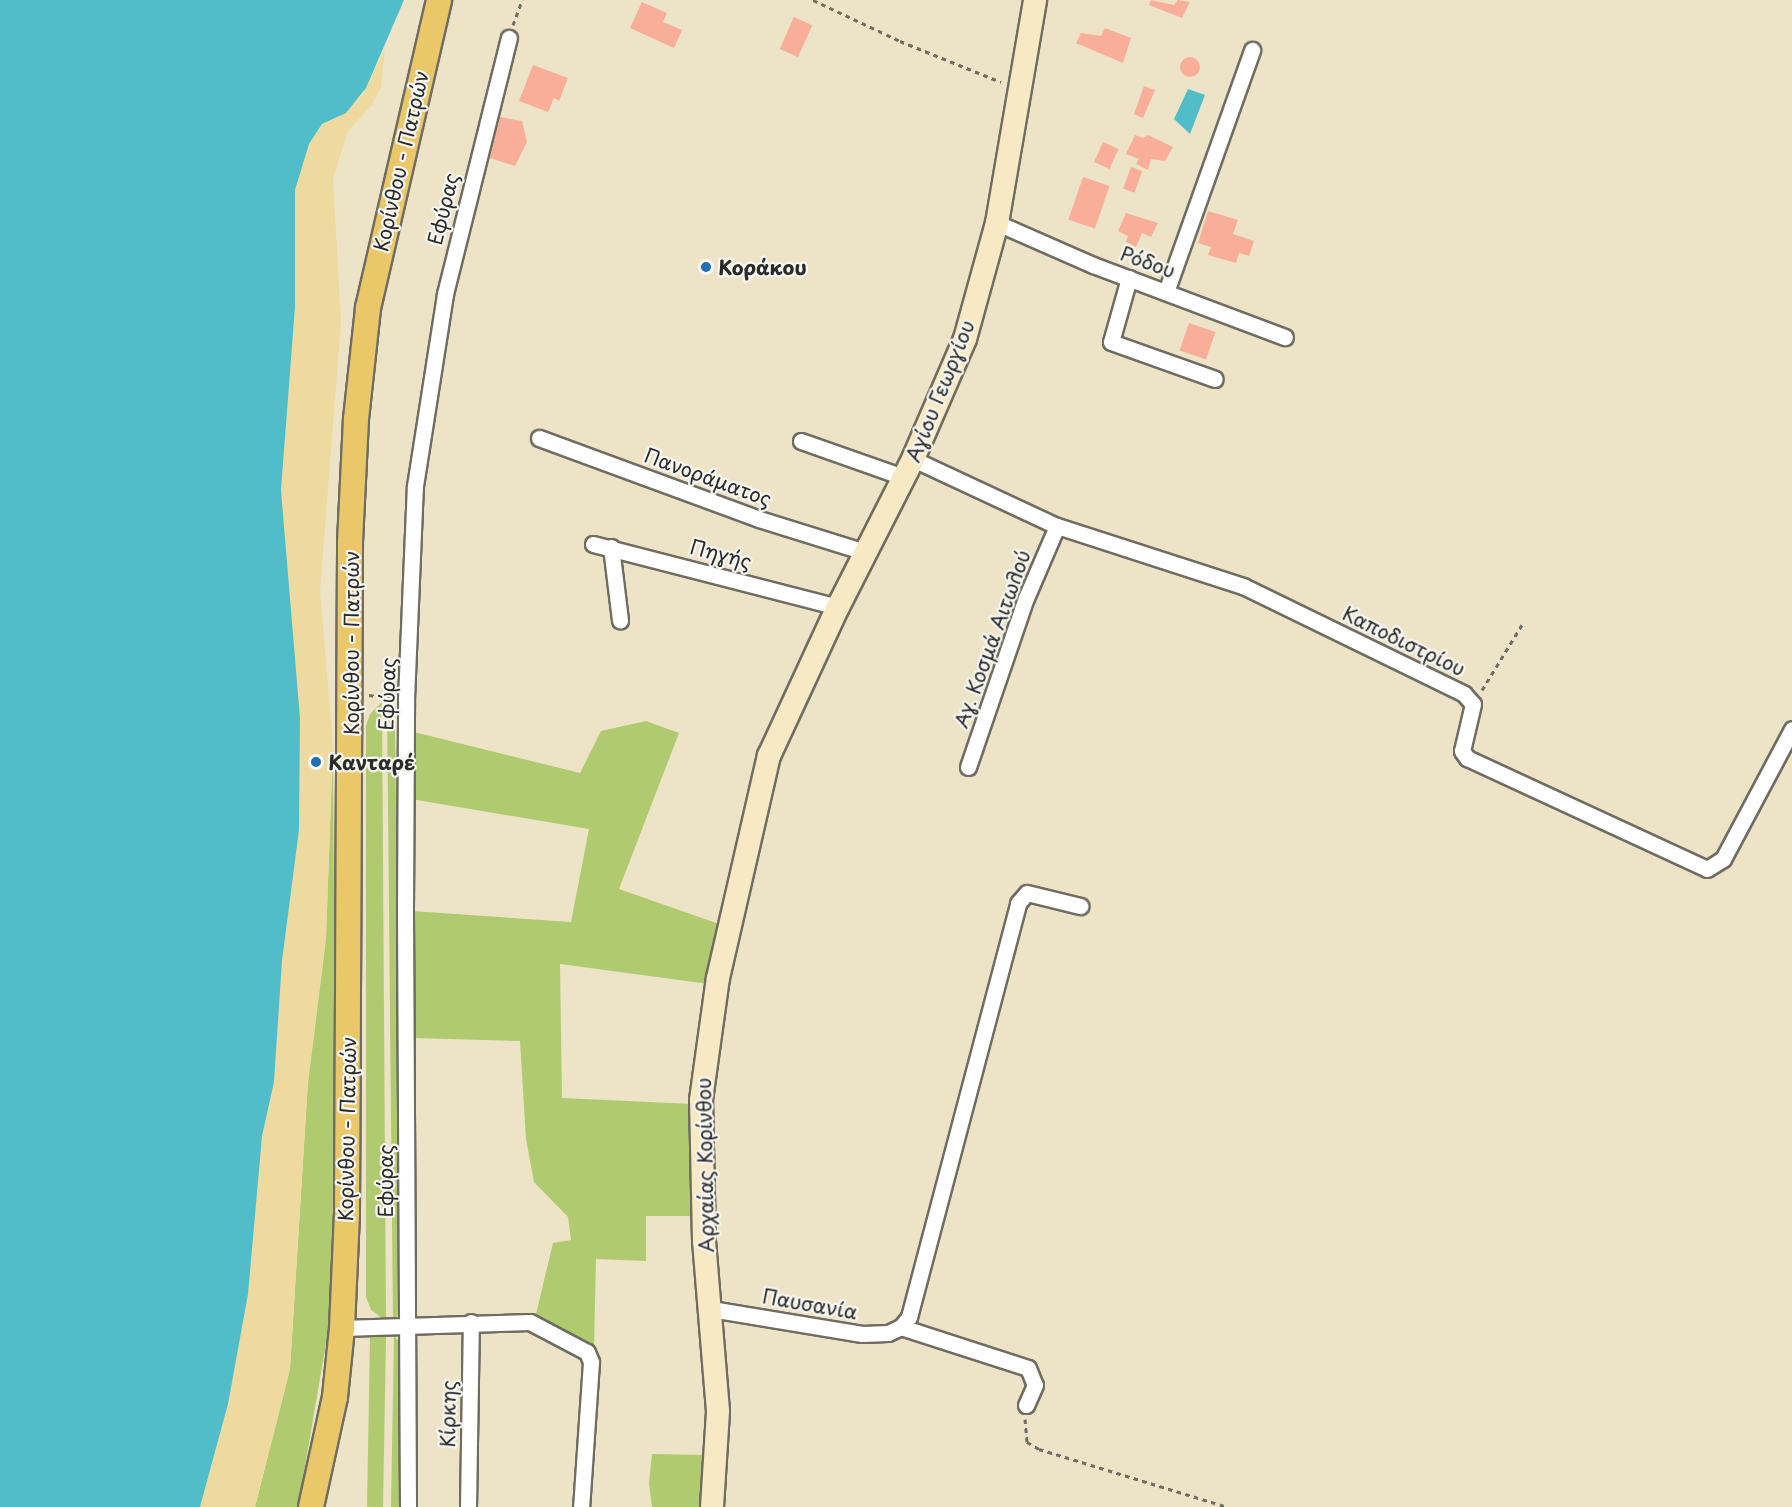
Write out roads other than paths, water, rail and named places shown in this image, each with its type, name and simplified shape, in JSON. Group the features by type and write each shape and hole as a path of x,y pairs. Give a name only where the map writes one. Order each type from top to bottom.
{"main road":[{"name":"Κορίνθου - Πατρών","path":"311,1507 335,1397 342,1328 352,693 350,542 356,419 368,308 439,0"}],"street":[{"name":"Αγίου Γεωργίου","path":"769,756 838,607 908,468 965,339 997,223 1035,0"},
{"name":"Εφύρας","path":"408,1507 406,699 415,486 434,353 457,239 509,38"},
{"path":"1166,292 1252,50"},
{"name":"Ρόδου","path":"997,223 1130,278 1285,337"},
{"path":"1130,278 1111,342 1215,379"},
{"name":"Πανοράματος","path":"539,438 759,519 865,552"},
{"name":"Καποδιστρίου","path":"801,441 908,468 1058,526 1243,586 1464,694 1473,704 1463,743 1467,758 1707,869 1723,859 1792,729"},
{"name":"Αγ. Κοσμά Αιτωλού","path":"968,767 1026,597 1058,526"},
{"name":"Πηγής","path":"593,544 838,607"},
{"path":"611,547 620,620"},
{"name":"Αρχαίας Κορίνθου","path":"712,1507 718,1411 704,1241 702,1084 718,978 769,756"},
{"path":"1026,1405 1035,1385 1028,1368 901,1327 909,1317 1018,903 1027,893 1080,906"},
{"name":"Παυσανία","path":"711,1309 862,1334 888,1333 901,1327"},
{"path":"342,1328 406,1327 471,1322 530,1322 587,1352 591,1362 581,1507"},
{"name":"Κίρκης","path":"468,1507 471,1322"}],"water":[{"path":"0,0 404,0 366,88 346,113 322,124 309,144 295,190 295,307 281,490 300,718 299,830 282,961 274,1082 262,1136 248,1294 228,1404 200,1507 0,1507"},
{"path":"1188,89 1205,95 1190,134 1174,119"}],"place":[{"name":"Κοράκου","path":"706,267"},
{"name":"Κανταρέ","path":"316,762"}]}
